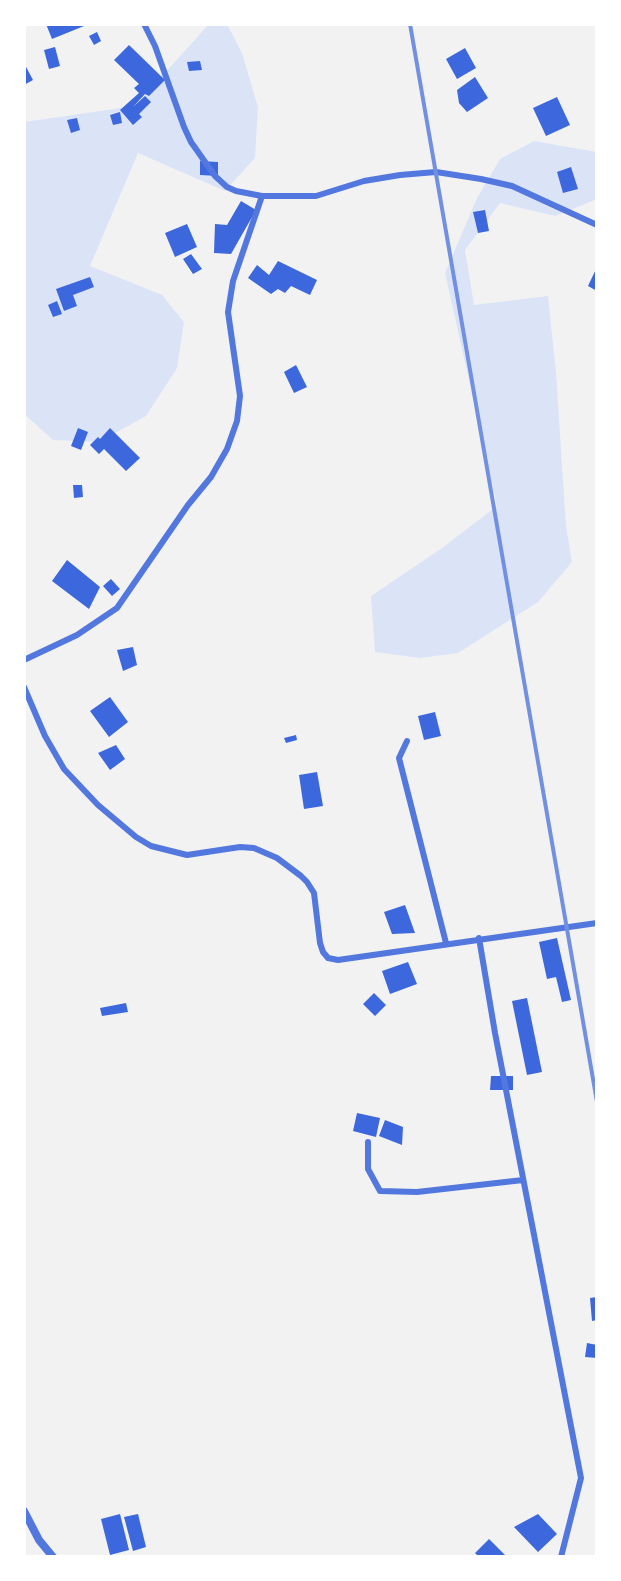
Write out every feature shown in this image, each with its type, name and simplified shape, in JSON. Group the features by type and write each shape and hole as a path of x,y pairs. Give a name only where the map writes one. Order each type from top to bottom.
{"street":[{"path":"144,24 155,46 183,127 212,172 228,187 243,193 262,196 316,196 364,181 436,172 512,186 597,225"},
{"path":"24,660 76,635 117,608 188,505 211,477 227,449 237,421 240,396 228,312 233,280 262,196"},
{"path":"24,687 45,736 64,769 98,805 136,837 151,846 187,855 240,847 254,848 277,858 308,882 314,893 320,943 328,958 338,960 597,922"},
{"path":"407,741 399,758 446,943"},
{"path":"479,938 495,1033 581,1478 561,1557"},
{"path":"368,1142 368,1169 380,1191 417,1192 523,1180"},
{"path":"24,1510 39,1540 53,1557"}],"shaded area":[{"path":"209,24 227,24 242,53 258,107 255,158 225,191 138,153 90,266 162,295 184,322 177,368 146,416 99,442 53,440 24,414 24,122 135,106"},
{"path":"534,141 597,152 597,199 555,216 500,203 465,250 474,305 548,296 556,373 566,526 572,562 538,602 458,653 420,658 375,652 371,596 442,548 497,506 445,273 477,198 500,159"}],"building":[{"path":"46,24 89,24 52,39"},
{"path":"97,32 101,41 94,45 89,36"},
{"path":"129,45 165,80 149,96 145,94 133,107 145,96 151,102 139,114 142,117 133,125 120,110 139,93 134,88 139,84 114,60"},
{"path":"55,47 60,66 49,69 44,50"},
{"path":"465,48 476,68 457,79 446,59"},
{"path":"200,61 202,70 189,71 187,62"},
{"path":"24,63 33,80 24,85"},
{"path":"475,77 488,98 467,112 459,103 457,90"},
{"path":"557,97 570,125 546,136 533,108"},
{"path":"120,112 122,123 113,125 110,115"},
{"path":"77,118 80,130 71,133 67,120"},
{"path":"200,161 218,162 218,176 200,175"},
{"path":"571,167 578,189 563,193 557,172"},
{"path":"241,201 256,210 231,254 214,253 215,224 227,225"},
{"path":"485,210 489,231 478,233 473,212"},
{"path":"187,224 197,247 175,257 165,233"},
{"path":"191,254 202,269 193,274 183,259"},
{"path":"278,261 317,280 310,295 291,286 285,293 278,289 271,294 248,278 257,265 269,275"},
{"path":"597,267 597,291 588,286"},
{"path":"90,277 94,287 73,295 77,306 64,311 56,289"},
{"path":"57,301 62,314 53,317 48,305"},
{"path":"296,365 307,387 294,393 284,372"},
{"path":"78,428 88,432 81,450 71,446"},
{"path":"110,428 140,458 126,471 104,449 99,454 90,445 98,437 100,439"},
{"path":"73,485 82,485 83,497 74,498"},
{"path":"67,560 100,587 89,609 52,581"},
{"path":"111,579 120,589 112,596 103,586"},
{"path":"133,647 137,665 123,671 117,650"},
{"path":"110,697 128,722 109,737 90,711"},
{"path":"435,712 441,736 424,740 418,716"},
{"path":"296,735 297,740 286,743 284,738"},
{"path":"116,745 125,759 110,770 98,753"},
{"path":"317,772 323,806 304,809 299,775"},
{"path":"405,905 415,933 392,934 384,912"},
{"path":"557,938 571,1000 562,1002 556,977 547,979 539,942"},
{"path":"408,962 417,984 390,994 382,971"},
{"path":"374,993 386,1005 375,1016 363,1004"},
{"path":"527,998 542,1072 527,1075 512,1001"},
{"path":"126,1003 128,1012 102,1016 100,1008"},
{"path":"491,1076 513,1076 513,1090 490,1090"},
{"path":"357,1113 380,1118 376,1137 353,1131"},
{"path":"385,1120 403,1127 402,1145 379,1136"},
{"path":"597,1297 597,1320 592,1321 590,1298"},
{"path":"587,1343 597,1345 597,1358 585,1357"},
{"path":"120,1514 129,1550 110,1555 101,1519"},
{"path":"138,1514 146,1547 133,1551 124,1517"},
{"path":"538,1514 557,1534 538,1552 514,1527"},
{"path":"489,1539 505,1557 479,1557 475,1553"}],"railway":[{"path":"410,24 597,1102"}]}
